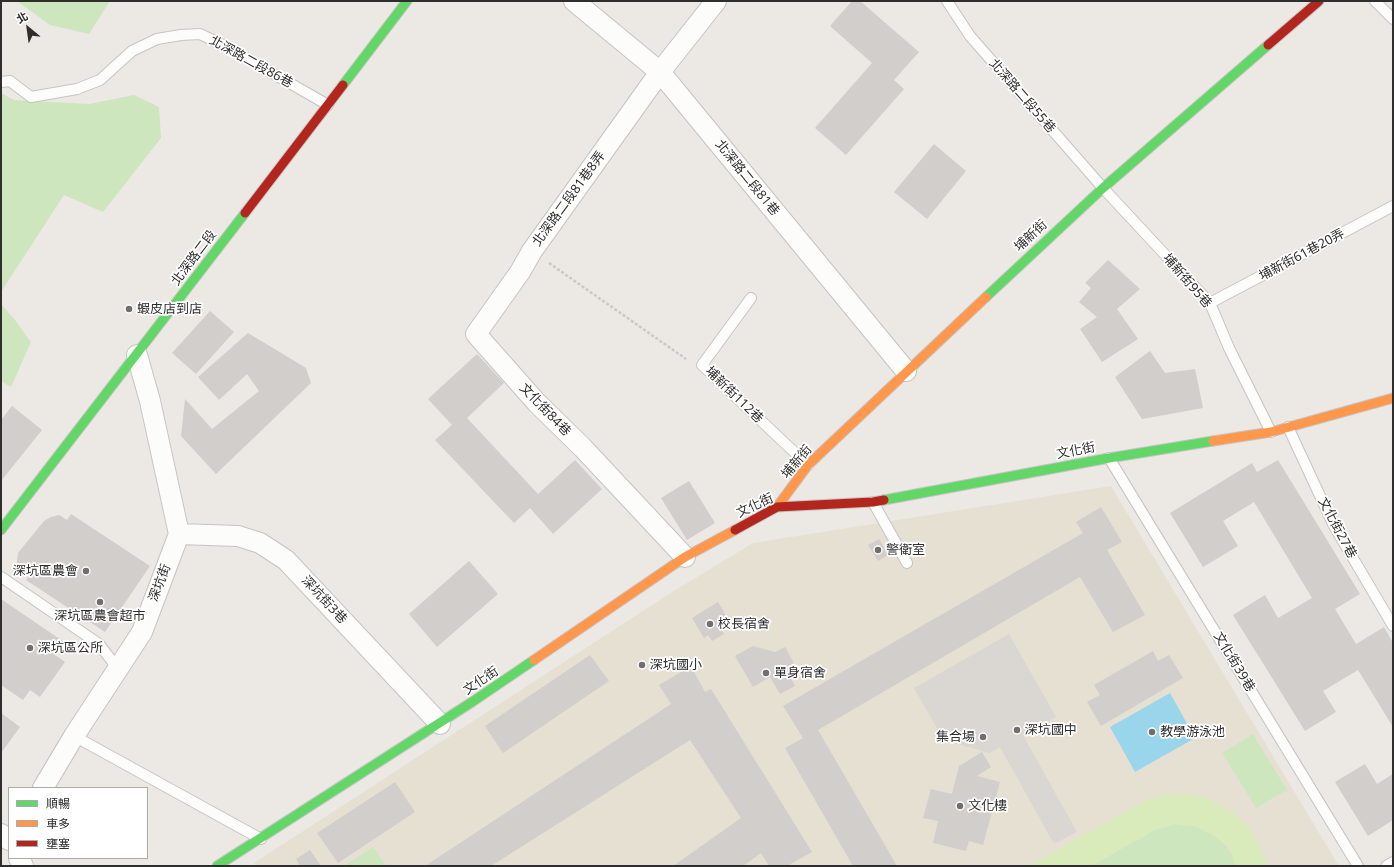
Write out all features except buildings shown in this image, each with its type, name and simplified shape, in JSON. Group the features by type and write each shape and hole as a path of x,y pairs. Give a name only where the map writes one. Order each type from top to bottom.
{"street":[{"name":"北深路二段","path":"1,530 137,355 407,1"},
{"name":"北深路二段81巷","path":"574,1 660,72 906,371"},
{"name":"北深路二段81巷8弄","path":"532,251 660,72 716,1"},
{"name":"埔新街","path":"777,508 808,465 906,371 1103,188 1319,1"},
{"name":"文化街84巷","path":"532,251 520,272 476,334 537,403 583,448 686,557"},
{"path":"137,355 150,401 179,534"},
{"name":"文化街","path":"217,866 440,724 686,557 777,508 873,502 1109,458 1270,432 1393,398"},
{"name":"深坑街","path":"44,787 74,736 142,632 179,534"},
{"name":"深坑街3巷","path":"179,534 238,536 260,543 286,560 440,724"}],"lane":[{"name":"北深路二段55巷","path":"947,1 970,36 1103,188"},
{"path":"1375,1 1393,19"},
{"name":"北深路二段86巷","path":"1,82 10,81 31,96 78,89 100,80 132,50 158,39 180,35 200,34 225,46 328,105"},
{"name":"埔新街95巷","path":"1103,188 1210,303 1229,348 1270,432"},
{"name":"埔新街61巷20弄","path":"1210,303 1393,206"},
{"name":"埔新街112巷","path":"751,298 702,365 808,465"},
{"name":"文化街27巷","path":"1288,426 1334,526 1393,626"},
{"name":"文化街39巷","path":"1109,458 1358,866"},
{"path":"873,502 907,563"},
{"path":"1,577 99,644 118,669"},
{"path":"74,736 261,839"},
{"path":"1386,866 1393,862"}],"path":[{"name":"北深路二段81巷8弄","path":"532,251 686,360"}],"shaded area":[{"name":"深坑國中","path":"1111,486 1339,866 256,866 254,863 669,594 753,543"},
{"name":"集合場","path":"1009,634 1056,717 1023,735 1077,832 1054,844 1000,747 989,753 944,740 914,688"}],"green space":[{"path":"17,1 110,1 89,34 50,25"},
{"path":"1,93 14,100 89,104 134,95 159,107 161,138 103,212 64,195 1,292"},
{"path":"1,304 31,342 11,387 1,381"},
{"path":"1253,734 1287,790 1256,808 1222,753"},
{"path":"1185,794 1207,798 1232,812 1249,827 1267,866 1236,866 1228,846 1197,827 1175,824 1155,830 1091,866 1029,866 1144,801 1162,795"},
{"path":"1175,824 1197,827 1216,837 1227,847 1236,866 1091,866 1155,830"},
{"path":"373,847 386,866 344,866"}],"water":[{"name":"教學游泳池","path":"1170,693 1195,738 1135,772 1110,727"}],"traffic: fast":[{"path":"343,85 407,1"},
{"path":"986,297 1103,188 1268,45"},
{"path":"1,530 245,213"},
{"path":"884,500 1109,458 1213,441"},
{"path":"217,866 472,702 534,660"}],"traffic: slow":[{"path":"777,507 808,465 986,297"},
{"path":"1213,441 1271,432 1393,398"},
{"path":"534,660 685,557 735,530"}],"traffic: jam":[{"path":"1268,45 1319,1"},
{"path":"245,213 343,85"},
{"path":"735,530 777,507 873,502 884,500"}],"place":[{"name":"蝦皮店到店","path":"129,309"},
{"name":"警衛室","path":"878,550"},
{"name":"深坑區農會","path":"86,571"},
{"name":"深坑區農會超市","path":"100,602"},
{"name":"校長宿舍","path":"710,624"},
{"name":"深坑區公所","path":"30,648"},
{"name":"深坑國小","path":"642,665"},
{"name":"單身宿舍","path":"766,673"},
{"name":"深坑國中","path":"1017,730"},
{"name":"教學游泳池","path":"1152,732"},
{"name":"集合場","path":"983,737"},
{"name":"文化樓","path":"960,806"}]}
